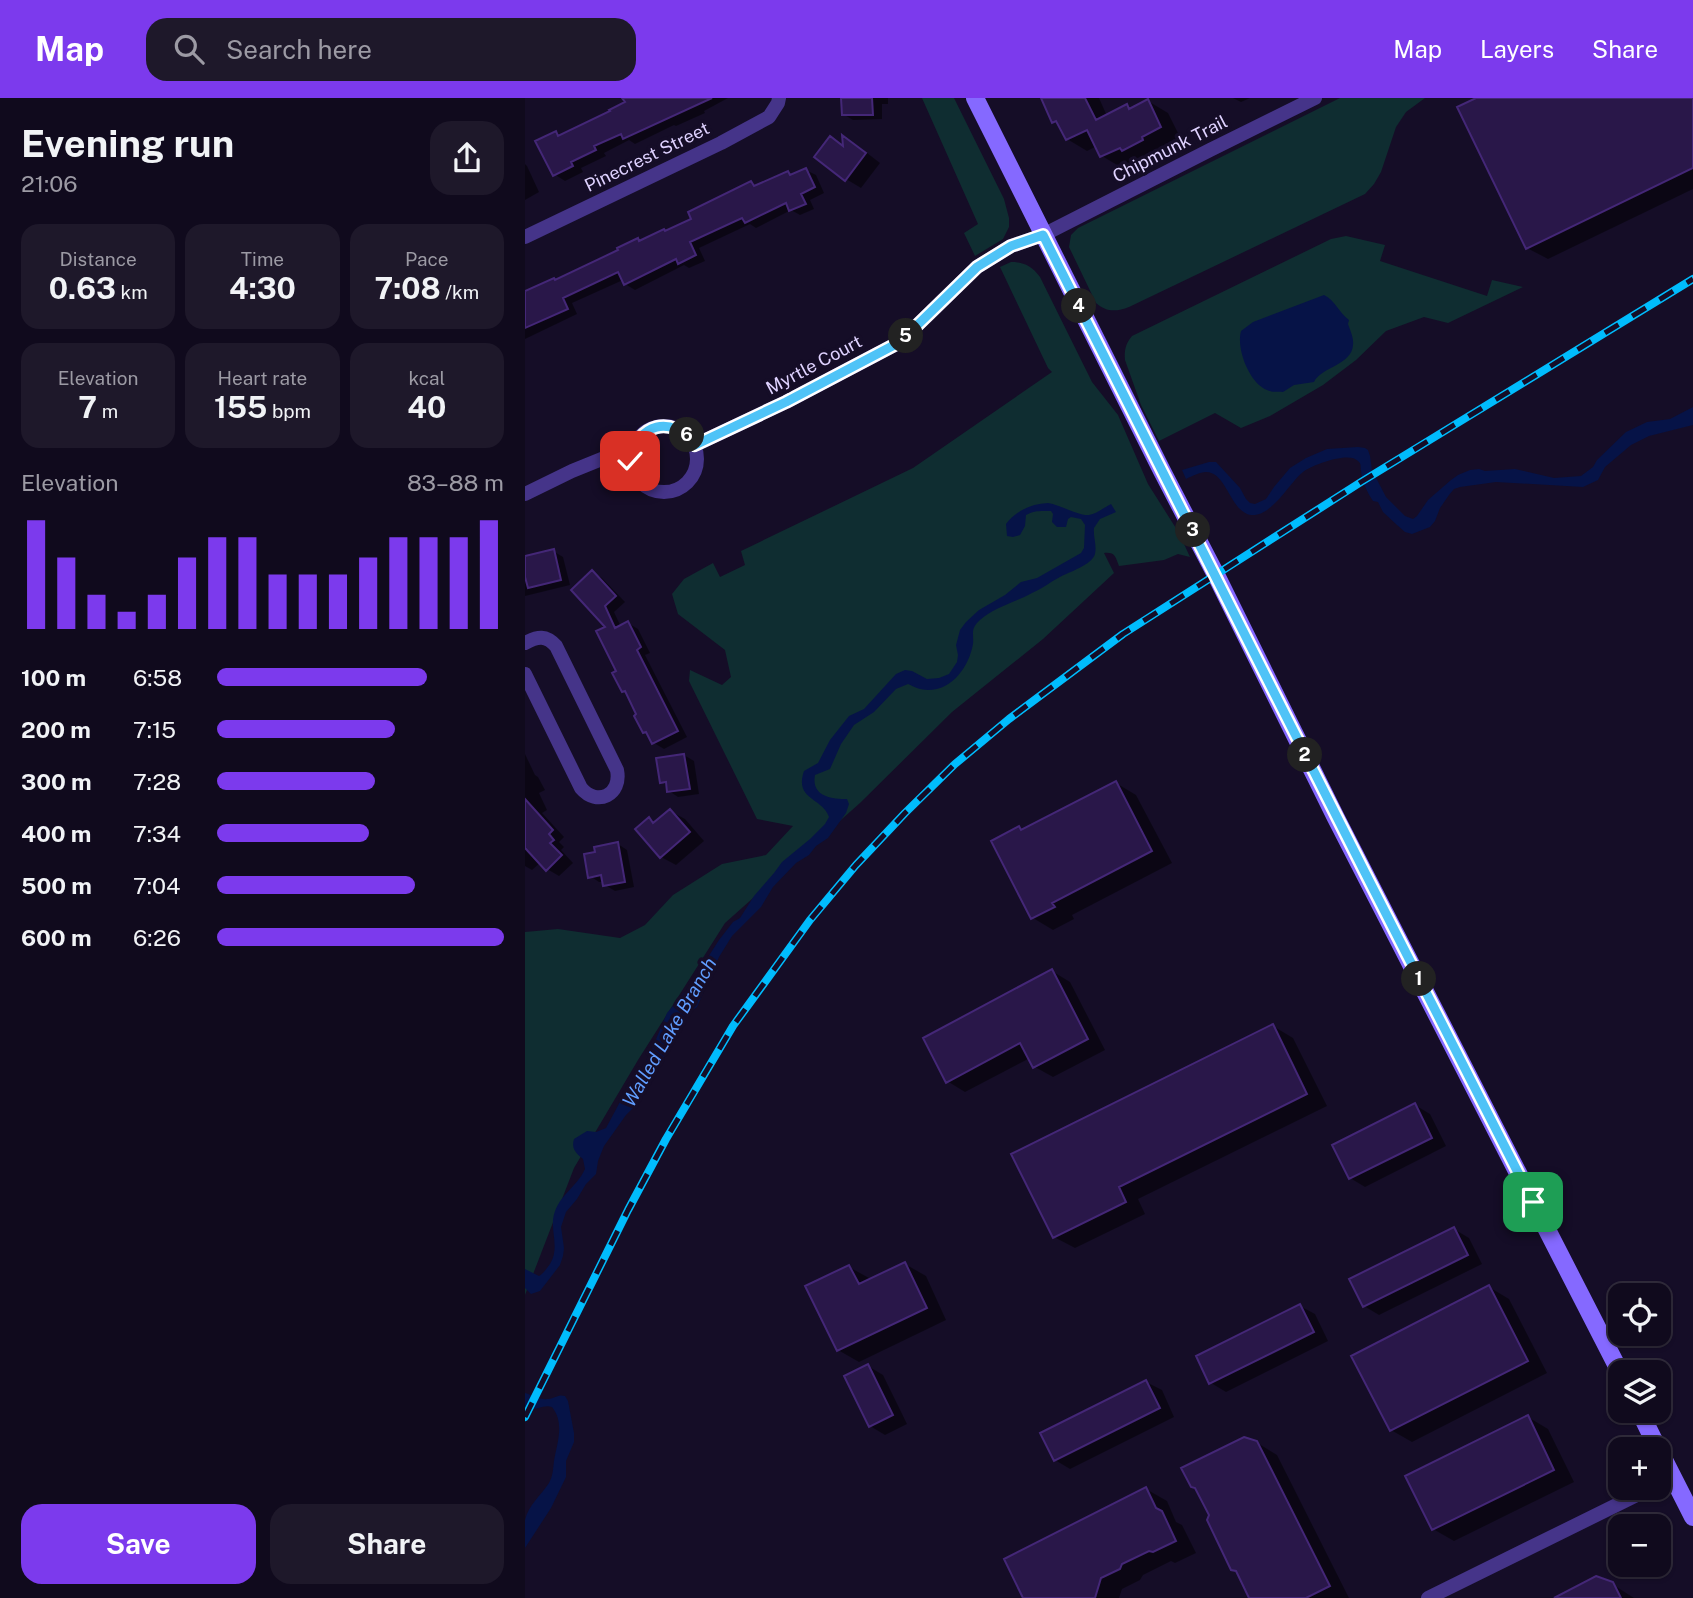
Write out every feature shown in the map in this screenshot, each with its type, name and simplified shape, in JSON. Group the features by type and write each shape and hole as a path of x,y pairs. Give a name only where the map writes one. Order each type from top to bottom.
{"main road":[{"path":"975,98 1336,818 1614,1360"},
{"path":"1671,1487 1693,1517"}],"street":[{"name":"Chipmunk Trail","path":"1043,235 1315,98"},
{"name":"Pinecrest Street","path":"525,237 769,117 779,100"},
{"name":"Myrtle Court","path":"695,445 786,402 900,342 977,267 1011,246 1043,235"},
{"path":"663,426 676,428 687,435 695,445 698,458 696,471 689,482 679,490 666,493 653,491 642,484 634,474 630,461 633,448 639,436 650,429 663,426"},
{"path":"525,494 614,454 630,461"},
{"path":"525,643 541,637 547,638 556,646 617,770 616,788 611,793 596,797 585,793 581,788 525,674"},
{"path":"1428,1598 1627,1500"}],"green space":[{"path":"922,98 954,98 1004,199 1009,227 1003,239 975,256 964,233 978,224"},
{"path":"1340,98 1425,98 1406,112 1396,127 1381,172 1365,194 1129,307 1111,310 1096,303 1069,247 1071,235 1078,228"},
{"path":"1346,236 1385,245 1380,261 1487,296 1492,280 1523,287 1448,323 1424,317 1386,331 1356,360 1323,385 1270,416 1241,428 1215,413 1159,441 1141,405 1125,360 1126,347 1132,336 1331,239"},
{"path":"1011,262 1027,265 1040,277 1092,382 1118,415 1148,484 1179,533 1190,557 1178,554 1164,560 1119,566 1114,555 1104,553 1114,573 1043,639 952,712 860,803 725,923 638,1060 574,1168 525,1295 525,932 558,929 620,938 645,925 673,895 722,864 766,855 793,826 757,819 689,681 690,670 722,685 731,677 725,650 678,614 672,594 684,579 713,563 720,577 745,565 741,551 913,468 1052,372 1000,267"}],"water":[{"path":"1324,295 1349,320 1353,342 1351,352 1314,382 1294,385 1283,392 1271,391 1261,386 1245,364 1240,346 1241,331 1253,322"},
{"path":"1693,407 1693,425 1649,436 1631,445 1605,467 1598,480 1583,487 1496,482 1460,487 1449,495 1430,527 1412,534 1405,532 1383,512 1378,502 1373,501 1364,483 1360,463 1353,458 1330,460 1308,469 1266,511 1251,515 1238,507 1219,478 1213,474 1204,472 1186,479 1182,470 1216,462 1240,488 1246,499 1255,504 1266,499 1290,468 1306,458 1327,449 1365,448 1370,456 1372,470 1386,497 1405,516 1413,519 1428,500 1451,480 1470,470 1515,469 1554,478 1581,476 1626,432 1647,422 1670,419"},
{"name":"Walled Lake Branch","path":"1048,503 1089,515 1111,504 1116,512 1100,519 1094,528 1095,554 1090,562 986,615 975,626 968,660 952,681 937,689 928,690 908,684 896,689 874,712 854,725 841,744 830,769 815,775 816,788 823,795 847,799 849,804 846,813 828,838 796,863 773,887 761,907 732,936 719,957 697,1007 681,1019 674,1039 646,1090 604,1146 596,1174 566,1212 561,1227 564,1248 560,1265 540,1291 531,1294 525,1288 525,1269 539,1276 550,1264 555,1248 555,1212 585,1169 583,1159 574,1148 574,1139 587,1131 596,1132 606,1128 621,1100 636,1087 667,1013 689,987 719,940 733,922 740,918 782,862 810,839 829,817 826,810 803,788 804,771 818,763 830,740 849,716 864,709 896,674 905,670 912,671 927,679 949,674 957,662 956,645 960,630 979,610 1021,582 1037,578 1081,553 1084,548 1085,525 1081,519 1071,517 1066,527 1057,527 1052,522 1051,511 1026,515 1025,526 1020,535 1007,536 1006,524 1015,515 1030,506"},
{"path":"525,1393 545,1399 565,1396 574,1442 566,1461 566,1477 551,1508 525,1548 525,1520 551,1478 559,1426 552,1407 525,1408"}],"building":[{"path":"622,98 712,98 623,139 621,134 594,146 596,150 571,162 573,166 553,176 535,141 556,131 558,136 610,111 625,102"},
{"path":"841,98 872,98 873,115 842,115"},
{"path":"1041,98 1085,98 1096,120 1127,104 1129,109 1148,99 1161,127 1122,151 1120,148 1100,157 1087,130 1066,140 1056,121 1052,123"},
{"path":"1476,98 1693,98 1693,168 1526,249 1457,107"},
{"path":"842,135 866,153 845,181 814,157 830,136 843,146"},
{"path":"806,168 815,187 801,194 806,204 789,211 786,203 745,223 742,218 690,242 696,255 678,264 676,259 624,285 618,272 563,298 568,309 525,328 525,291 554,278 555,280 638,238 639,241 691,219 688,212 751,181 754,186 788,171 790,175"},
{"path":"554,549 561,580 528,588 525,556"},
{"path":"592,570 616,596 605,606 615,628 628,621 641,647 637,650 678,731 652,744 634,716 636,714 625,691 622,692 612,673 616,671 596,631 605,627 571,590"},
{"path":"684,754 690,789 667,792 666,782 660,783 656,758"},
{"path":"1116,781 1152,851 1052,903 1055,907 1031,919 991,841 1019,826 1021,830"},
{"path":"525,799 553,830 549,834 554,840 550,843 562,855 546,871 525,848"},
{"path":"670,809 690,832 660,858 635,829 649,817 653,823"},
{"path":"618,842 625,882 603,886 601,875 588,878 584,854 595,852 594,847"},
{"path":"1052,969 1088,1039 1033,1068 1020,1043 946,1083 923,1038"},
{"path":"1273,1024 1307,1094 1119,1187 1126,1202 1053,1238 1011,1154"},
{"path":"1415,1103 1432,1138 1349,1179 1332,1145"},
{"path":"1454,1227 1468,1255 1363,1307 1349,1279"},
{"path":"905,1262 927,1308 837,1351 805,1286 849,1265 859,1284"},
{"path":"1489,1285 1528,1361 1390,1431 1351,1356"},
{"path":"1300,1304 1314,1332 1209,1384 1196,1356"},
{"path":"868,1364 893,1415 869,1427 844,1376"},
{"path":"1146,1380 1160,1408 1054,1461 1040,1433"},
{"path":"1528,1415 1554,1470 1432,1530 1405,1476"},
{"path":"1244,1437 1257,1441 1330,1586 1306,1598 1249,1598 1236,1571 1231,1570 1195,1488 1191,1487 1181,1468"},
{"path":"1146,1487 1156,1508 1162,1511 1176,1541 1122,1564 1120,1569 1101,1578 1095,1598 1023,1598 1004,1559"},
{"path":"1596,1576 1613,1582 1621,1598 1554,1598"}],"railway":[{"path":"525,1417 628,1210 666,1139 733,1026 810,920 856,865 955,764 1009,719 1123,634 1361,482 1693,279"}],"route":[{"path":"630,461 639,436 650,429 663,426 676,428 687,435 695,445 786,402 900,342 977,267 1011,246 1043,235 1336,818 1533,1202"}]}
